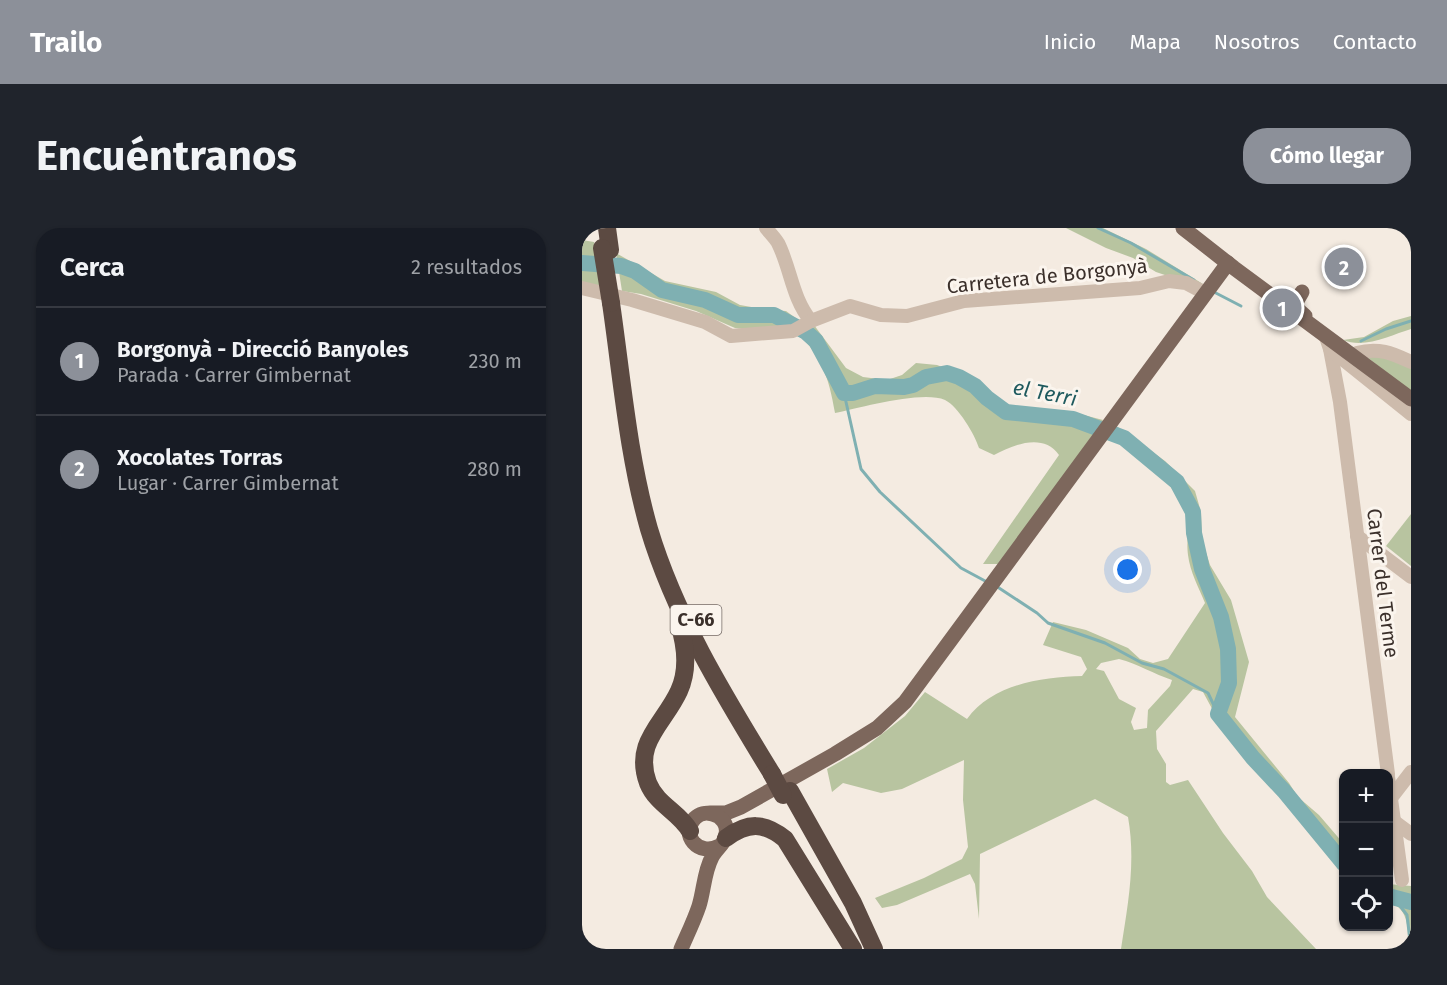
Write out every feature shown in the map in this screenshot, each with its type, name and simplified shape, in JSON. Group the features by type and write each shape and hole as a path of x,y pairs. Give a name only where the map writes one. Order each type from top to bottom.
{"highway":[{"path":"599,228 606,249"},
{"name":"C-66","path":"607,228 606,249 614,304 641,457 662,538 691,612 775,772 853,903 874,949"},
{"name":"C-66","path":"614,304 628,432 650,531 670,588 715,676 775,772"},
{"path":"670,588 671,603 685,645 686,664 678,692 647,743 645,770 651,790 657,799 690,831"},
{"name":"C-66","path":"787,793 864,949"},
{"path":"724,837 752,826 765,827 785,839 853,949"}],"main road":[{"path":"1183,228 1226,264 1265,284 1286,302 1297,299"},
{"path":"705,875 704,860 691,839 690,831 695,819 705,813 726,813 741,807 862,738 890,717 905,702 1226,264 1225,254 1192,228"},
{"path":"1197,228 1265,284 1328,343 1411,399"},
{"path":"1297,299 1314,318 1357,353 1368,372"},
{"path":"1297,299 1297,309 1317,326 1328,343"},
{"path":"681,949 699,906 705,875 712,857 724,837 731,816 741,807"},
{"path":"710,813 720,818 724,837"},
{"path":"698,847 709,850 724,837"}],"street":[{"path":"766,228 777,242 796,298 801,309 811,321"},
{"name":"Carretera de Borgonyà","path":"582,288 705,322 731,336 793,331 811,321 850,306 881,315 907,316 964,301 1140,288 1169,281 1209,288"},
{"name":"Carrer del Terme","path":"1328,343 1339,397 1387,769"},
{"path":"1357,353 1370,350 1388,352 1411,362"},
{"path":"1339,397 1339,387 1346,378 1368,372 1411,414"},
{"path":"1357,536 1411,577"},
{"path":"1361,566 1385,557"},
{"path":"1393,774 1410,772"},
{"path":"1393,795 1410,772"},
{"name":"Carrer del Terme","path":"1393,810 1402,880"},
{"path":"1395,822 1411,834"}],"green space":[{"path":"1066,228 1103,228 1146,249 1203,284 1189,283 1156,272 1133,258 1106,248"},
{"path":"582,240 594,242 601,286 582,283"},
{"path":"616,253 665,281 716,292 740,305 786,311 797,319 814,325 846,368 863,377 887,380 902,375 916,363 937,365 979,381 1002,406 1007,408 1032,414 1072,412 1103,420 1002,564 983,564 1059,455 1052,448 1036,442 1019,445 994,455 979,448 970,429 950,403 935,397 907,398 835,413 830,388 817,356 792,328 753,330 735,328 696,311 641,294 622,291"},
{"path":"1411,316 1411,329 1369,342 1343,340 1364,337 1393,321"},
{"path":"1372,354 1411,367 1411,392 1367,357"},
{"path":"1115,425 1165,461 1195,491 1201,512 1202,540 1210,565 1231,600 1249,662 1235,717 1298,797 1319,815 1339,838 1339,865 1307,823 1267,784 1259,770 1223,729 1203,692 1193,689 1156,731 1157,749 1166,764 1166,782 1170,785 1188,780 1223,833 1252,871 1267,897 1316,949 1121,949 1131,867 1128,817 1095,799 980,854 979,919 975,884 970,874 897,905 882,908 875,898 962,859 968,847 963,800 964,760 902,789 881,793 843,783 832,792 827,769 864,748 905,716 925,692 967,719 977,707 1004,690 1051,678 1082,676 1087,669 1081,657 1043,645 1053,622 1086,630 1128,648 1140,659 1153,663 1168,659 1205,603 1189,561 1188,530 1180,500 1163,478 1107,435","holes":["1119,659 1172,680 1170,686 1148,710 1147,728 1134,730 1131,722 1136,708 1119,699 1104,671 1096,669 1101,663"]},
{"path":"1411,514 1411,566 1386,546"},
{"path":"1393,884 1411,886 1411,949 1408,949 1408,928 1404,915 1393,905"}],"waterway":[{"path":"1098,228 1131,243 1194,280"},
{"name":"el Terri","path":"582,263 621,266 635,271 662,290 705,300 738,315 774,315 806,332 816,341 844,393 853,393 875,386 904,387 913,385 926,377 947,373 975,386 1006,412 1073,419 1124,438 1177,482 1193,512 1194,533 1202,569 1221,617 1228,649 1229,683 1218,714 1339,858"},
{"path":"1212,291 1241,306"},
{"path":"1361,341 1386,329 1411,321"},
{"path":"844,393 861,469 880,492 961,568 987,582"},
{"path":"996,586 1048,623 1105,643 1142,663 1164,669 1208,693 1218,714"},
{"name":"el Terri","path":"1393,897 1411,902"},
{"path":"1394,898 1407,915 1411,949"}],"place":[{"name":"Xocolates Torras","path":"1344,267"},
{"name":"Borgonyà - Direcció Banyoles","path":"1282,308"}]}
